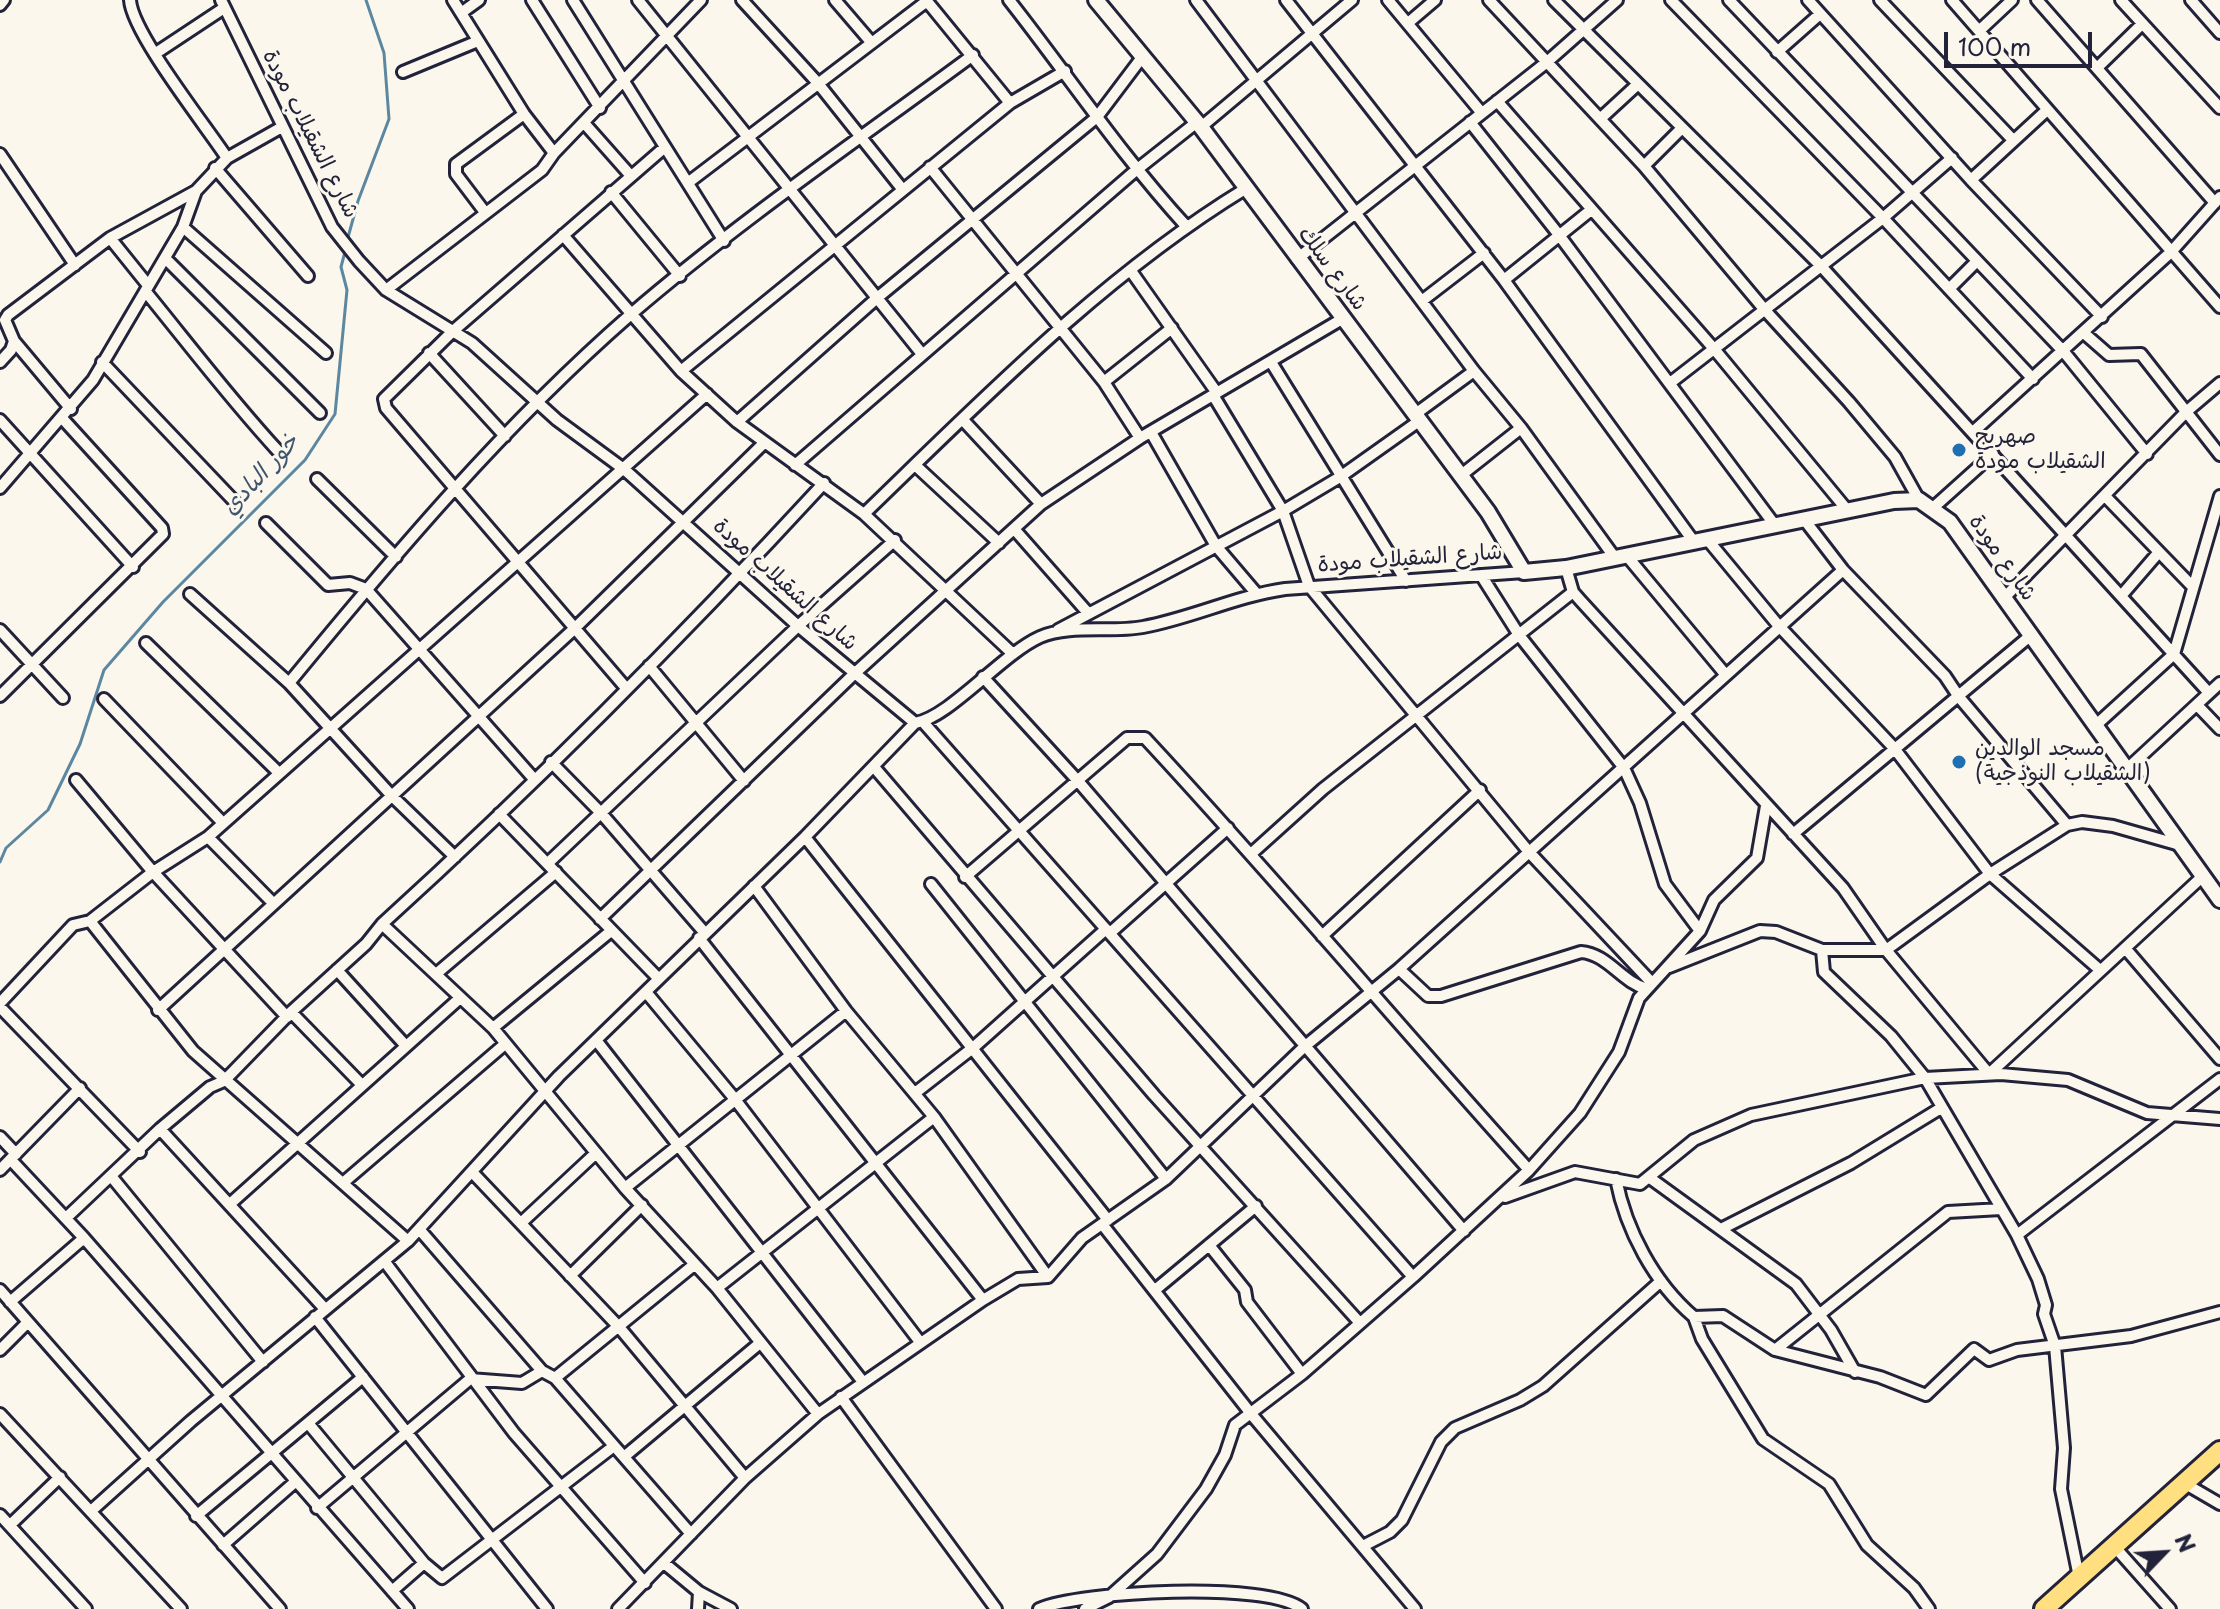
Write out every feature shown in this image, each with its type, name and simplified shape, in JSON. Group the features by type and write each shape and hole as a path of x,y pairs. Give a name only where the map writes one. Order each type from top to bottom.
{"highway":[{"path":"2044,1609 2220,1451"}],"street":[{"path":"0,5 4,0"},
{"path":"130,0 131,9 156,53 227,158"},
{"path":"453,0 524,114 554,153"},
{"path":"461,13 479,0"},
{"path":"532,0 600,108"},
{"path":"573,0 724,241"},
{"path":"638,0 922,354"},
{"path":"386,290 484,211 542,170 554,153 701,0"},
{"path":"742,0 817,82 903,190"},
{"path":"835,0 871,42"},
{"path":"689,182 927,0 1010,103"},
{"path":"1009,0 1065,71 1135,171 1186,226"},
{"name":"شارع سلك","path":"1096,0 1199,125 1500,530 1524,572"},
{"path":"1196,0 1474,371 1621,557 1725,674"},
{"path":"1286,0 1484,253 1701,540 1894,748 1990,874 2100,970"},
{"path":"795,465 1135,171 1258,79 1352,0"},
{"path":"1388,0 1481,112"},
{"path":"1408,23 1435,0"},
{"path":"1489,0 1644,166 1764,309 1895,457 1919,500 1894,501 1803,518 1566,568 1524,572"},
{"path":"1554,0 1821,266 2209,693"},
{"path":"1297,259 1547,62 1617,0"},
{"path":"1671,0 1883,218 2033,379"},
{"path":"1729,0 1975,263 2064,352 2147,454"},
{"path":"1808,0 1971,180 2102,317"},
{"path":"1880,0 2013,140"},
{"path":"1952,0 2220,307"},
{"path":"1980,30 2012,0"},
{"path":"1974,431 2085,334 2171,252 2217,200 2037,0"},
{"path":"2121,0 2220,108"},
{"path":"2191,0 2220,33"},
{"path":"156,53 222,4"},
{"name":"شارع الشقيلاب مودة","path":"222,4 332,227 386,290 472,343 536,404 625,470 798,626 854,674 919,723 1013,654 1051,634 1148,626 1256,593 1309,586 1524,572"},
{"path":"1777,52 1820,14"},
{"path":"2098,67 2142,24"},
{"path":"403,72 478,41"},
{"path":"289,683 366,589 456,488 536,404 631,315 724,241 973,55"},
{"path":"737,422 971,218 1097,117 1143,56"},
{"path":"681,371 1010,103 1065,71"},
{"path":"1600,119 1638,84"},
{"path":"1497,101 1715,350 1848,511"},
{"path":"1971,180 2047,110"},
{"path":"484,211 456,174 456,164 524,114"},
{"path":"1470,122 1559,235 1774,524"},
{"path":"585,124 631,176"},
{"path":"0,488 71,409 183,227 196,191 227,158 282,127"},
{"path":"1644,166 1681,129"},
{"path":"626,688 386,408 384,399 453,331 665,147"},
{"path":"0,154 75,265"},
{"path":"1670,383 1883,218 1952,158"},
{"path":"930,167 1060,332 1104,382 1140,438"},
{"path":"215,168 308,276"},
{"path":"864,514 963,420 1131,271 1186,226 1245,189"},
{"path":"71,409 14,341 5,320 110,238 196,191"},
{"path":"611,192 680,276"},
{"path":"1504,280 1591,210"},
{"path":"183,227 326,353"},
{"path":"563,235 681,371 737,422 824,483 895,540 1013,654"},
{"path":"110,238 216,383 278,451"},
{"path":"1423,300 1484,253"},
{"path":"165,258 320,413"},
{"path":"1949,289 1975,263"},
{"path":"1131,271 1215,394 1283,511 1309,586 1529,852 1650,986"},
{"path":"600,919 854,674 1041,504 1140,438 1152,434 1342,319"},
{"path":"1104,382 1172,328"},
{"path":"2085,334 2109,355 2141,354 2220,455"},
{"path":"0,362 14,341"},
{"path":"429,353 505,436"},
{"path":"102,362 235,502"},
{"path":"1271,362 1406,581"},
{"path":"1051,634 1283,511 1340,477 1474,371"},
{"path":"2003,599 2186,412 2220,383"},
{"path":"140,1152 0,1005 73,925 90,921 153,872 208,837 707,394"},
{"path":"0,696 163,534 162,528 62,418"},
{"path":"0,420 133,567"},
{"path":"963,420 1041,504"},
{"path":"1460,476 1521,428"},
{"path":"1152,434 1216,546 1256,593"},
{"path":"158,1010 574,629 764,443"},
{"path":"1934,507 1993,454"},
{"path":"915,465 999,543"},
{"path":"317,479 396,557"},
{"path":"66,1218 140,1152 160,1129 210,1087 224,1081 366,944 382,924 455,857 649,666 824,483"},
{"path":"2105,496 2191,585"},
{"path":"2095,726 2174,654 2191,585 2220,496"},
{"name":"شارع مودة","path":"1919,500 1934,507 1950,522 2220,898"},
{"path":"1803,518 1843,570 1945,676 1959,697 2067,825"},
{"path":"266,523 328,585 350,583 366,589 421,647 534,779"},
{"path":"1015,530 1088,613"},
{"path":"436,974 552,868 601,813 697,721 895,540"},
{"path":"2121,596 2159,552"},
{"path":"1566,568 1573,592 1843,888 1886,950 1989,1074"},
{"path":"618,1609 745,1478 818,1414 920,1342 1018,1279 1048,1277 1082,1238 1166,1179 1304,1047 1399,969 1686,714 1778,625 1843,570"},
{"path":"1481,575 1519,635 1624,768 1640,803 1665,884 1700,931"},
{"path":"1252,853 1323,789 1573,592"},
{"path":"190,594 289,683 391,795 455,857"},
{"path":"0,630 63,698"},
{"path":"1793,834 2030,636"},
{"path":"146,643 279,773"},
{"path":"649,666 744,781"},
{"path":"983,677 1078,781 1464,1231"},
{"path":"2126,770 2220,683"},
{"path":"104,699 223,823"},
{"path":"2197,705 2220,729"},
{"path":"91,1511 148,1458 408,1241 596,1040 919,723 1018,830 1413,1277"},
{"path":"965,877 1127,738 1145,738 1252,853 1369,992 1529,1170"},
{"path":"551,762 601,813 702,935 875,1166 983,1300"},
{"path":"874,767 965,877 1201,1148 1359,1322"},
{"path":"76,780 153,872 289,1015 361,1084"},
{"path":"1322,936 1480,790"},
{"path":"1085,1609 1109,1597 1157,1554 1206,1489 1225,1455 1235,1425 1302,1374 1464,1231 1529,1170 1580,1113 1614,1063 1632,1010 1664,969 1700,931 1714,900 1757,858 1766,806"},
{"path":"499,814 658,978"},
{"path":"1664,969 1760,931 1776,932 1822,950 1886,950 1990,874 2067,825 2082,822 2113,826 2182,845"},
{"path":"915,1093 974,1047 1051,975 1166,883 1228,828"},
{"path":"208,837 273,903"},
{"path":"805,837 974,1047 1252,1415 1415,1609"},
{"path":"1989,1074 2203,876"},
{"path":"931,884 1166,1179"},
{"path":"754,886 846,1011 934,1117 1048,1277"},
{"path":"90,921 158,1010 224,1081 344,1182 408,1241"},
{"path":"382,924 493,1028 625,1188 717,1288 818,1414"},
{"path":"493,1028 611,931"},
{"path":"2125,948 2220,1059"},
{"path":"1822,950 1824,972 1891,1036 1925,1078 2017,1235 2038,1279 2046,1305 2044,1314 2055,1346 2064,1448 2061,1489 2079,1577"},
{"path":"1399,969 1428,996 1441,996 1581,952 1598,955 1630,983 1650,986"},
{"path":"337,970 406,1046"},
{"path":"646,992 734,1098 920,1342"},
{"path":"231,1203 460,998"},
{"path":"625,1188 677,1143 846,1011"},
{"path":"596,1040 863,1382"},
{"path":"344,1182 505,1044"},
{"path":"1498,1200 1575,1172 1634,1185 1650,1178 1694,1140 1751,1115 1925,1078 1989,1074 2068,1080 2133,1109 2171,1117 2220,1119"},
{"path":"2017,1235 2220,1079"},
{"path":"0,1170 80,1088"},
{"path":"1721,1229 1851,1163 1941,1108"},
{"path":"717,1288 934,1117"},
{"path":"160,1129 325,1309"},
{"path":"0,1137 220,1397 408,1609"},
{"path":"521,1223 596,1153"},
{"path":"473,1173 619,1327 745,1478"},
{"path":"111,1176 263,1362"},
{"path":"1650,1178 1796,1284 1820,1315 1855,1372"},
{"path":"1616,1179 1629,1225 1661,1281 1694,1317 1702,1339 1763,1439 1829,1484 1867,1545 1914,1588 1929,1609"},
{"path":"570,1276 642,1205"},
{"path":"1155,1290 1256,1206"},
{"path":"1775,1350 1948,1212 2001,1209"},
{"path":"419,1229 542,1371 555,1378 691,1534"},
{"path":"10,1302 84,1238"},
{"path":"1209,1245 1245,1290 1247,1302 1302,1374"},
{"path":"385,1262 470,1379 645,1583"},
{"path":"555,1378 695,1264"},
{"path":"1363,1546 1390,1532 1402,1520 1441,1442 1455,1428 1520,1400 1543,1386 1661,1281"},
{"path":"0,1290 26,1324 280,1609"},
{"path":"1694,1317 1723,1316 1775,1350 1926,1395 1974,1349 1989,1360 2017,1350 2131,1336 2220,1312"},
{"path":"315,1317 547,1609"},
{"path":"0,1350 26,1324"},
{"path":"625,1456 760,1343"},
{"path":"317,1508 470,1379 522,1383 542,1371"},
{"path":"196,1516 363,1377"},
{"path":"841,1397 996,1609"},
{"path":"0,1414 181,1609"},
{"path":"308,1423 437,1577 447,1577 614,1446"},
{"path":"10,1525 60,1477"},
{"path":"223,1545 295,1482"},
{"path":"2184,1483 2220,1504"},
{"path":"0,1515 80,1607"},
{"path":"2114,1546 2170,1609"},
{"path":"392,1591 424,1563"},
{"path":"664,1563 699,1592 731,1609"},
{"path":"1039,1609 1109,1597 1200,1591 1302,1609"},
{"path":"698,1609 699,1592"}],"waterway":[{"name":"خور البادي","path":"347,241 358,201 389,119 384,53 366,0"},
{"name":"خور البادي","path":"0,862 6,848 48,810 80,744 104,670 163,602 305,460 335,414 347,290 341,267 346,248"}],"place":[{"name":"صهريج الشقيلاب مودة","path":"1959,450"},
{"name":"مسجد الوالدين (الشقيلاب النوذجية)","path":"1959,762"}]}
